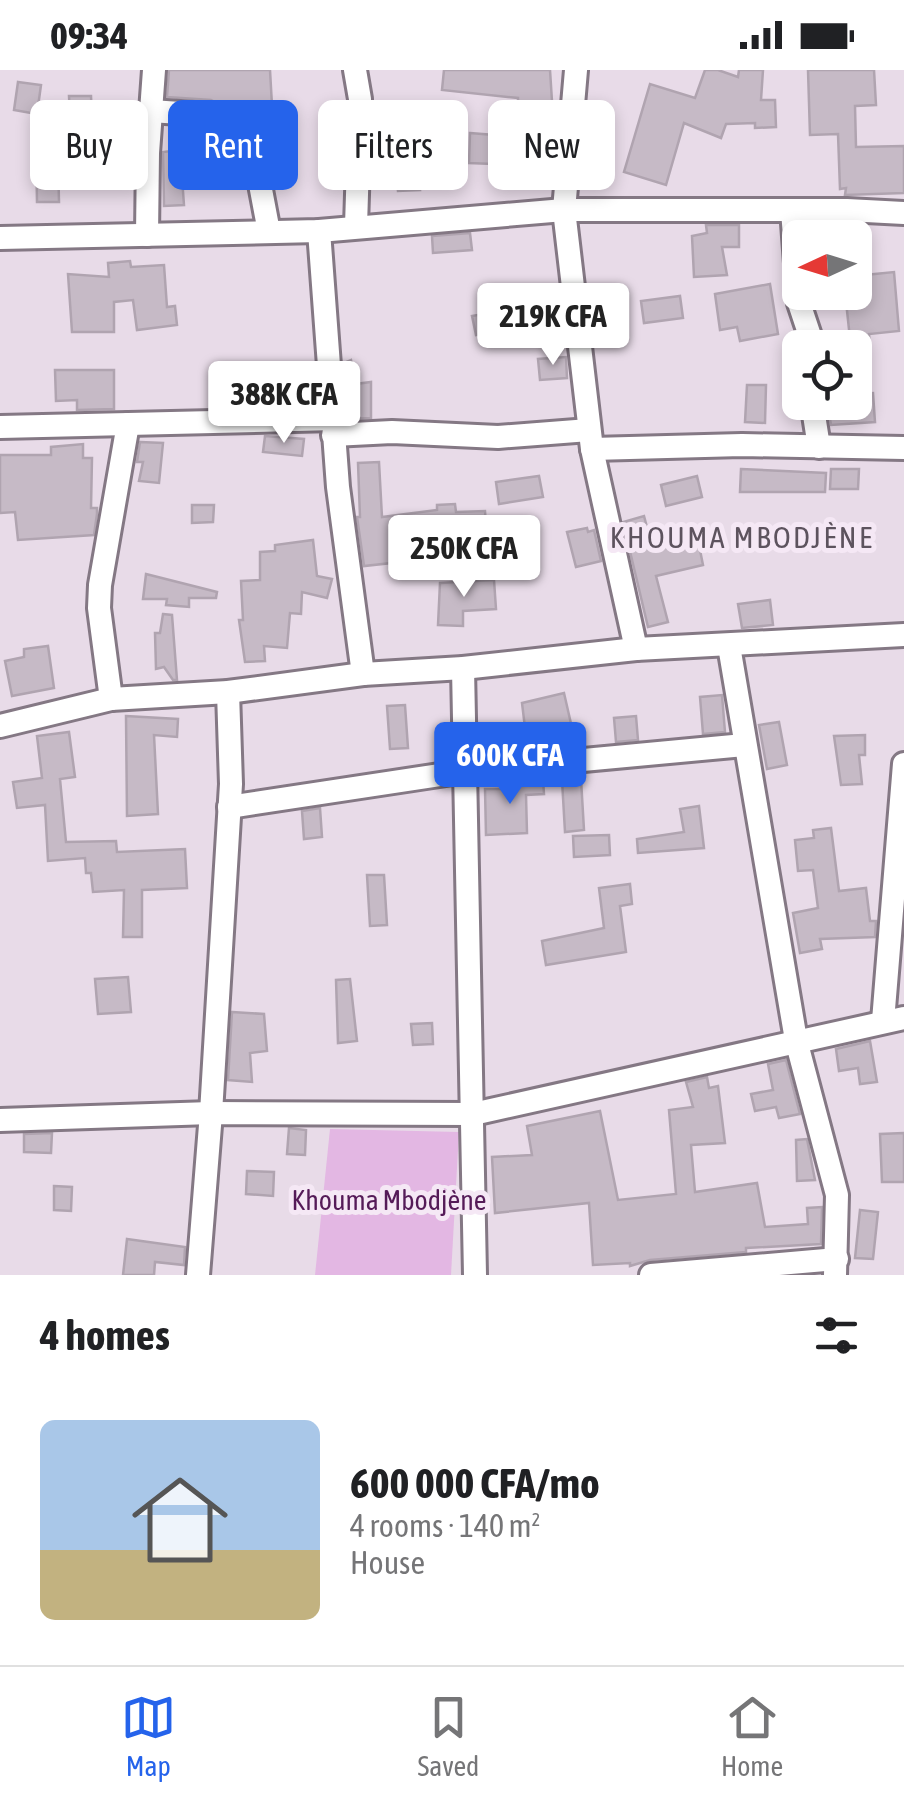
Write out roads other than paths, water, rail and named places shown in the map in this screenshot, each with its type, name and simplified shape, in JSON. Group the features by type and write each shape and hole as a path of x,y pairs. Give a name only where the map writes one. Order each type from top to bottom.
{"street":[{"path":"147,235 154,70"},
{"path":"355,70 360,99 356,226"},
{"path":"576,70 564,210 590,439 636,649"},
{"path":"151,110 209,115 252,142 270,232"},
{"path":"0,238 319,231 564,210 904,213"},
{"path":"792,210 799,304 808,330"},
{"path":"319,231 334,427 363,674"},
{"path":"815,420 819,447"},
{"path":"111,698 99,608 100,585 128,424"},
{"path":"0,427 334,427 498,437 904,448"},
{"path":"0,726 111,698 228,692 363,674 464,668 636,649 904,635"},
{"path":"651,1275 836,1267 837,1195 796,1040 730,646"},
{"path":"464,668 475,1275"},
{"path":"198,1275 231,784 228,692"},
{"path":"228,807 466,771 744,745"},
{"path":"0,1120 211,1113 473,1114 893,1019 904,764"}],"district":[{"name":"KHOUMA MBODJÈNE","path":"742,538"}],"park label":[{"name":"Khouma Mbodjène","path":"389,1200"}]}
